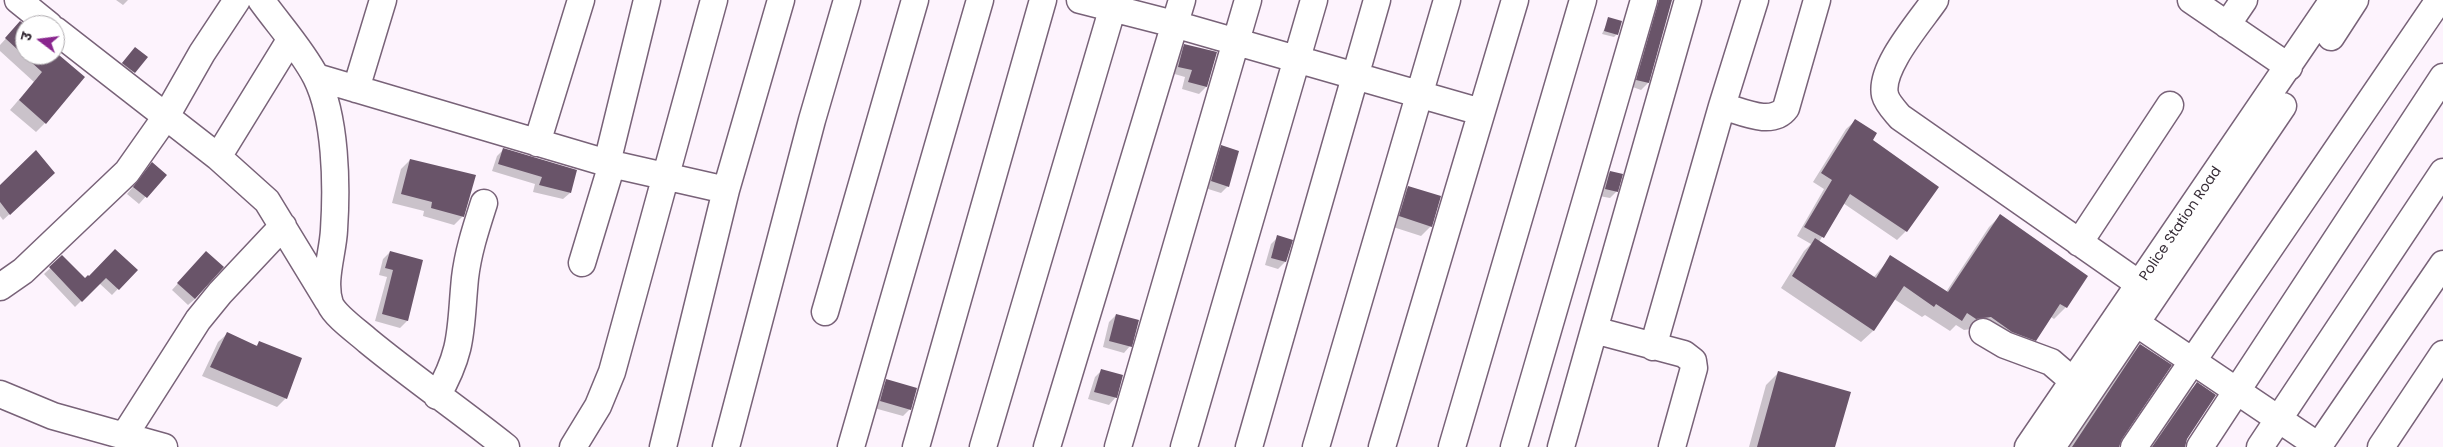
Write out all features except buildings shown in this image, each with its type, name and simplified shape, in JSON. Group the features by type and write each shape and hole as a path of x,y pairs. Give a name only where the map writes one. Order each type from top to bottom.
{"street":[{"path":"18,0 37,15"},
{"path":"0,287 23,271 127,172 165,118 202,53 237,0"},
{"path":"261,0 316,77 325,101 333,167 334,231 328,273 331,306"},
{"path":"356,90 383,0"},
{"path":"537,143 581,0"},
{"path":"582,263 610,164 647,0"},
{"path":"573,447 598,406 612,372 714,0"},
{"path":"663,447 726,190 781,0"},
{"path":"726,447 812,120 847,0"},
{"path":"825,312 915,0"},
{"path":"851,447 980,0"},
{"path":"916,447 1043,0"},
{"path":"1080,0 1114,4 1235,44 1481,112"},
{"path":"1047,447 1182,0"},
{"path":"1118,447 1248,0"},
{"path":"1184,447 1314,0"},
{"path":"1249,447 1376,0"},
{"path":"1316,447 1447,0"},
{"path":"1382,447 1514,0"},
{"path":"1452,447 1583,0"},
{"path":"1514,447 1644,0"},
{"path":"1561,447 1688,0"},
{"path":"1653,347 1722,106 1755,0"},
{"path":"1722,106 1767,118 1776,118 1782,114 1786,108 1817,0"},
{"path":"1935,0 1892,61 1886,78 1885,95 1900,117 2139,284"},
{"path":"2191,0 2288,66"},
{"path":"2227,25 2244,0"},
{"name":"Police Station Road","path":"2028,447 2333,0"},
{"name":"Police Station Road","path":"2052,447 2355,0"},
{"path":"2134,447 2439,0"},
{"path":"983,447 1114,4"},
{"path":"65,38 165,118 218,157 267,201 331,306 348,324 437,396 506,447"},
{"path":"218,157 290,40"},
{"path":"316,77 610,164 726,190"},
{"path":"2200,447 2238,392 2443,77"},
{"path":"2079,243 2170,105"},
{"path":"2260,447 2443,172"},
{"path":"437,396 454,363 459,348 469,255 484,203"},
{"path":"124,436 198,320 220,293 283,226"},
{"path":"2136,323 2319,447 2443,264"},
{"path":"1594,330 1684,354 1693,361 1694,368 1672,447"},
{"path":"1983,332 2005,346 2051,362 2073,381"},
{"path":"2381,447 2443,354"},
{"path":"0,394 53,416 164,447"}]}
